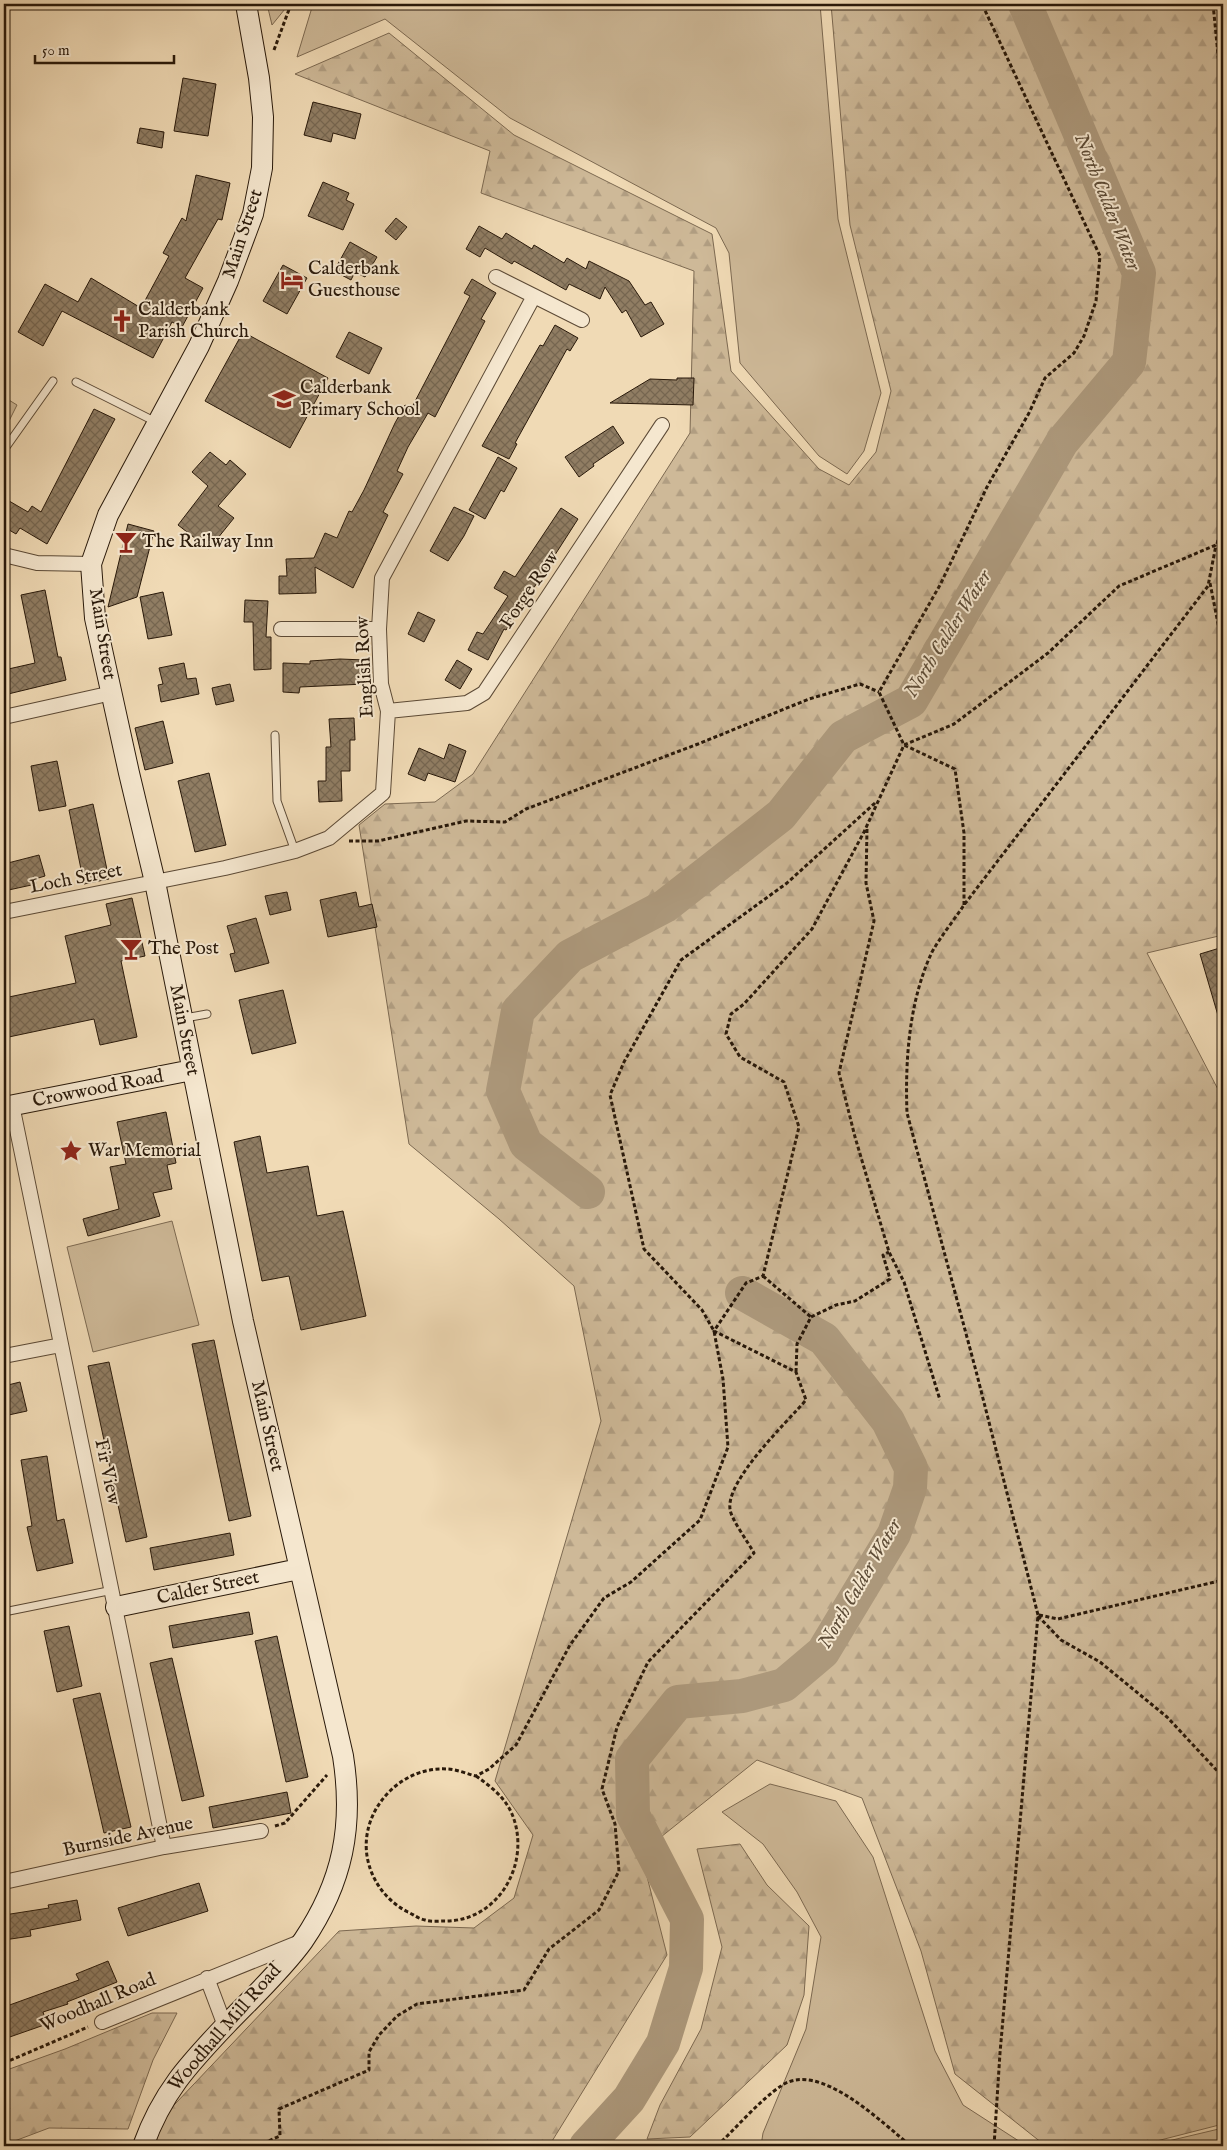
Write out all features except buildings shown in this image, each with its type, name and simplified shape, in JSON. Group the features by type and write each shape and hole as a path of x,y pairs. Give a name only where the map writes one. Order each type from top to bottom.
{"main road":[{"name":"Main Street","path":"248,11 263,116 262,168 253,214 228,281 199,346 108,515 91,564 95,618 155,882 243,1322 343,1756 348,1791 348,1825 341,1857 327,1900 302,1942"},
{"name":"Crowwood Road","path":"8,1106 192,1070"},
{"name":"Calder Street","path":"114,1599 299,1569"},
{"name":"Woodhall Mill Road","path":"145,2141 159,2106 177,2079 302,1942"}],"street":[{"path":"496,277 582,320"},
{"name":"English Row","path":"155,882 295,851 329,838 383,793 388,711 381,684 378,629 382,578 534,296"},
{"name":"Forge Row","path":"388,711 468,703 484,693 662,425"},
{"path":"4,555 37,563 91,564"},
{"path":"281,629 378,629"},
{"path":"4,717 112,693"},
{"name":"Loch Street","path":"4,912 155,882"},
{"name":"Fir View","path":"8,1106 61,1345 164,1847"},
{"path":"4,1356 61,1345"},
{"name":"Burnside Avenue","path":"4,1882 164,1847 261,1832"},
{"name":"Woodhall Road","path":"102,2022 207,1978 302,1942"},
{"path":"207,1978 225,2026"}],"lane":[{"path":"4,450 53,381"},
{"path":"76,382 157,423"},
{"path":"275,735 277,801 295,851"},
{"path":"182,1018 207,1014"},
{"path":"4,1612 114,1599"}],"path":[{"path":"259,78 270,61 291,4"},
{"path":"879,692 940,585 987,487 1029,413 1045,378 1074,353 1084,336 1096,301 1100,256 982,4"},
{"path":"1213,4 1223,104"},
{"path":"994,2146 1000,2053 1038,1615 976,1371 907,1113 905,1075 914,1008 932,952 964,905 1208,586 1223,521"},
{"path":"764,1276 799,1126 784,1082 740,1057 726,1034 731,1014 744,1004 812,929 867,825 904,745 954,724 1048,653 1119,586 1223,542"},
{"path":"1210,581 1223,648"},
{"path":"329,838 356,842 378,841 466,821 505,822 526,809 698,744 809,699 860,684 879,692 904,745 929,755 955,769 964,833 964,905"},
{"path":"476,1776 496,1790 512,1812 519,1835 517,1864 507,1888 481,1912 455,1921 426,1921 393,1904 371,1874 365,1851 366,1833 372,1814 395,1785 418,1772 447,1768 476,1776 489,1769 516,1745 570,1646 604,1598 630,1582 700,1520 728,1447 723,1380 714,1331 702,1310 644,1249 610,1095 624,1062 681,960 787,882 878,801"},
{"path":"867,825 866,883 874,921 839,1074 855,1137 889,1252 904,1282 930,1360 940,1400"},
{"path":"257,2146 280,2136 279,2109 369,2070 369,2052 378,2034 397,2016 417,2004 524,1990 549,1949 599,1910 619,1871 615,1824 602,1789 617,1727 648,1662 754,1553 730,1510 731,1493 750,1463 806,1400 796,1372 797,1344 811,1317 836,1305 855,1301 890,1279 883,1255 889,1252"},
{"path":"714,1331 746,1283 764,1276"},
{"path":"764,1276 811,1317"},
{"path":"714,1331 796,1372"},
{"path":"1038,1615 1058,1619 1223,1580"},
{"path":"1038,1615 1061,1640 1100,1662 1167,1717 1223,1776"},
{"path":"261,1832 285,1823 343,1756"},
{"name":"Woodhall Road","path":"4,2063 102,2022"},
{"path":"717,2146 782,2085 802,2079 838,2088 911,2146"}],"green space":[{"path":"267,4 289,4 272,25"},
{"path":"313,4 820,4 838,219 881,393 864,451 847,474 819,456 740,363 729,253 716,228 510,118 385,19 297,57"},
{"path":"831,4 1223,4 1223,935 1147,953 1223,1099 1223,2124 1141,2145 1042,2143 955,2074 921,1951 862,1798 757,1760 641,1853 667,1955 549,2146 150,2146 157,2123 339,1931 416,1926 474,1928 514,1898 533,1835 495,1781 601,1421 574,1286 499,1219 409,1144 359,825 385,804 435,802 473,774 690,433 694,271 481,193 490,151 295,74 389,33 514,135 712,234 731,371 819,469 849,485 876,452 891,391 850,225"},
{"path":"4,397 17,405 4,431"},
{"path":"172,1221 199,1325 93,1352 67,1247"},
{"path":"770,1784 836,1801 873,1857 935,2051 963,2105 1025,2145 1033,2146 761,2146 763,2133 806,2029 821,1937 797,1892 763,1844 722,1812"},
{"path":"740,1844 767,1885 809,1926 804,1995 787,2045 690,2137 647,2139 660,2105 701,2029 722,1947 697,1849"},
{"path":"152,2013 177,2013 153,2060 128,2129 49,2128 4,2145 4,2071 65,2049"},
{"path":"1223,2128 1223,2146 1147,2146"}],"waterway":[{"name":"North Calder Water","path":"588,1192 526,1144 503,1091 518,1011 570,956 665,906 781,815 843,737 911,701 1062,442 1129,362 1139,273 1025,4"},
{"name":"North Calder Water","path":"586,2146 629,2099 663,2043 686,1968 687,1919 633,1815 632,1759 678,1702 742,1696 784,1685 823,1652 894,1534 910,1488 911,1468 888,1421 824,1339 742,1293"}],"place":[{"name":"Calderbank Guesthouse","path":"292,280"},
{"name":"Calderbank Parish Church","path":"122,321"},
{"name":"Calderbank Primary School","path":"284,399"},
{"name":"The Railway Inn","path":"126,542"},
{"name":"The Post","path":"131,949"},
{"name":"War Memorial","path":"71,1151"}]}
